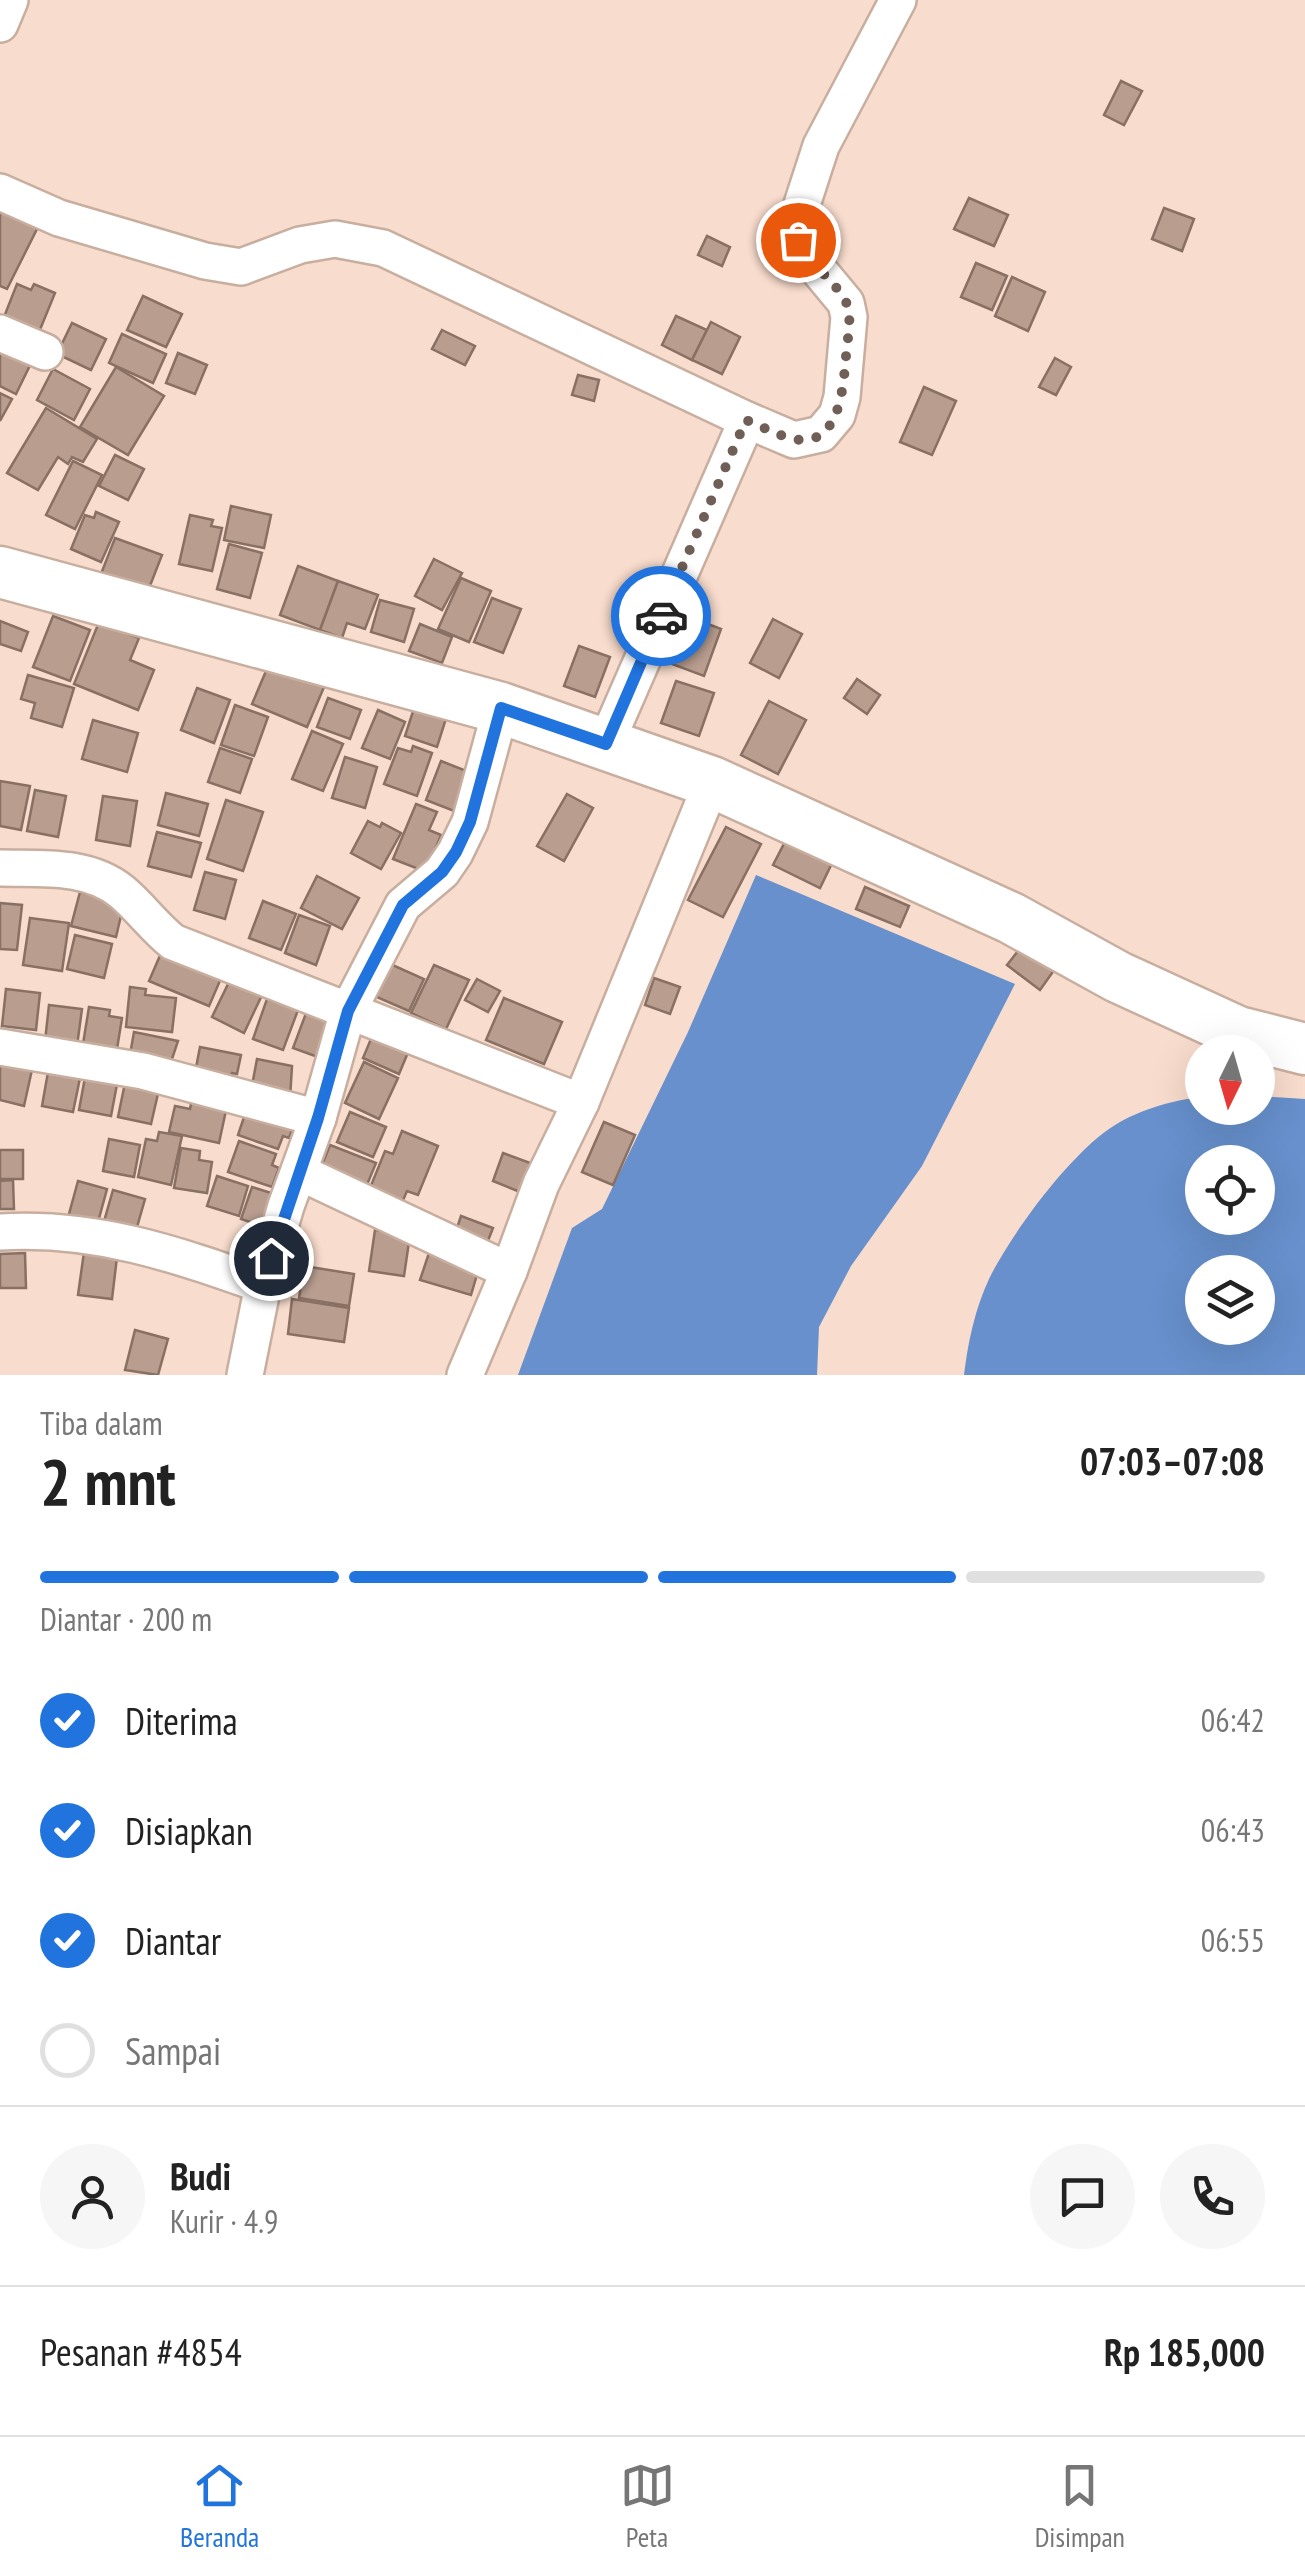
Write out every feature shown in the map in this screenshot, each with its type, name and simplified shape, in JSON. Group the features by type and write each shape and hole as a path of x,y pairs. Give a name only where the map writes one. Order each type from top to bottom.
{"street":[{"path":"0,24 10,0"},
{"path":"0,192 59,218 205,262 242,266 300,245 335,239 384,248 794,440 821,434 838,415 849,317 846,302 802,250 796,223 821,146 898,0"},
{"path":"0,333 45,352"},
{"path":"606,744 746,420"},
{"path":"0,572 501,708 712,782 1011,918 1118,977 1238,1032 1305,1049"},
{"path":"245,1375 263,1284 318,1118 348,1011 403,905 442,872 456,852 470,822 501,708"},
{"path":"466,1375 541,1184 581,1102 712,782"},
{"path":"0,868 71,870 100,879 122,892 173,942 581,1102"},
{"path":"0,1047 143,1071 318,1118"},
{"path":"299,1172 510,1271"},
{"path":"0,1232 30,1230 104,1237 158,1248 263,1284"}],"water":[{"path":"756,875 1015,984 922,1166 851,1266 819,1327 817,1375 518,1375 572,1228 602,1209 688,1032"},
{"path":"1275,1097 1305,1099 1305,1375 964,1375 984,1290 1042,1198 1076,1158 1109,1129 1154,1107 1185,1100 1185,1125 1275,1125"}],"building":[{"path":"1121,81 1142,91 1124,125 1104,115"},
{"path":"969,198 1008,215 994,246 954,229"},
{"path":"0,208 41,221 7,289 0,286"},
{"path":"1164,208 1194,219 1182,251 1152,239"},
{"path":"707,236 730,247 722,266 698,255"},
{"path":"976,263 1007,276 992,310 961,297"},
{"path":"1012,277 1045,292 1028,331 995,316"},
{"path":"17,284 31,290 34,284 55,293 39,332 4,317"},
{"path":"143,296 182,314 166,347 127,330"},
{"path":"676,316 707,330 692,360 662,345"},
{"path":"711,322 740,337 722,374 692,360"},
{"path":"72,323 106,339 91,370 57,354"},
{"path":"442,330 475,346 465,365 432,349"},
{"path":"122,334 166,354 153,383 109,363"},
{"path":"0,338 35,355 16,394 0,386"},
{"path":"178,353 207,365 195,394 166,383"},
{"path":"1055,358 1071,367 1056,395 1039,387"},
{"path":"116,367 164,396 128,455 80,427"},
{"path":"53,369 90,389 74,420 37,400"},
{"path":"578,375 599,380 594,401 572,395"},
{"path":"924,387 956,401 932,455 900,442"},
{"path":"0,393 12,399 0,421"},
{"path":"46,408 97,439 83,462 72,457 68,464 58,457 38,490 7,473"},
{"path":"115,455 144,469 128,500 99,486"},
{"path":"73,461 102,475 75,529 46,515"},
{"path":"231,506 271,515 264,548 224,540"},
{"path":"96,512 119,522 101,562 71,549 85,515 94,518"},
{"path":"190,515 213,520 211,526 222,528 212,571 179,564"},
{"path":"115,538 162,555 148,591 101,574"},
{"path":"229,544 262,553 250,598 217,589"},
{"path":"434,559 462,573 442,610 415,596"},
{"path":"298,566 338,581 320,630 280,615"},
{"path":"461,578 491,591 469,642 438,629"},
{"path":"338,581 378,595 365,629 347,623 342,638 320,630"},
{"path":"492,598 521,609 503,653 474,642"},
{"path":"380,600 414,609 404,642 371,632"},
{"path":"682,614 721,629 704,676 664,661"},
{"path":"53,616 90,630 70,681 33,667"},
{"path":"773,619 802,634 779,678 750,663"},
{"path":"0,621 28,632 21,651 0,644"},
{"path":"99,622 139,638 130,660 154,670 138,710 74,684"},
{"path":"420,624 452,637 442,663 409,651"},
{"path":"579,646 610,657 595,697 564,686"},
{"path":"275,650 330,673 307,727 252,704"},
{"path":"28,675 74,688 62,727 31,718 35,703 21,699"},
{"path":"857,679 880,695 867,714 844,698"},
{"path":"676,681 714,693 699,736 661,723"},
{"path":"197,688 230,700 214,743 181,730"},
{"path":"418,696 450,706 437,747 405,736"},
{"path":"328,698 361,710 350,739 317,727"},
{"path":"769,701 806,720 778,774 741,755"},
{"path":"235,705 268,717 254,756 221,745"},
{"path":"378,710 405,722 390,759 362,748"},
{"path":"93,720 138,733 127,772 82,759"},
{"path":"312,731 343,744 323,791 292,779"},
{"path":"413,746 432,753 417,796 384,784 398,748 411,752"},
{"path":"220,748 252,759 240,793 208,782"},
{"path":"345,757 377,767 365,808 332,798"},
{"path":"441,761 474,774 459,813 426,800"},
{"path":"0,781 30,786 21,830 0,826"},
{"path":"35,790 66,796 58,837 27,831"},
{"path":"166,793 208,804 199,836 158,825"},
{"path":"567,794 593,808 564,861 537,846"},
{"path":"103,796 137,801 130,846 96,840"},
{"path":"226,800 263,812 243,871 207,859"},
{"path":"416,804 437,812 429,830 441,835 426,872 393,859"},
{"path":"368,821 401,833 381,869 351,853"},
{"path":"726,827 761,844 723,917 688,900"},
{"path":"157,832 201,843 191,877 148,866"},
{"path":"788,836 834,859 820,888 773,865"},
{"path":"205,872 236,880 225,919 194,910"},
{"path":"317,876 359,898 342,929 301,908"},
{"path":"865,887 909,906 900,927 856,909"},
{"path":"80,892 124,903 116,937 71,926"},
{"path":"263,901 296,914 281,950 249,938"},
{"path":"0,903 22,905 17,950 0,949"},
{"path":"299,915 330,926 316,965 285,953"},
{"path":"30,918 69,923 62,971 23,965"},
{"path":"75,935 112,944 104,978 67,969"},
{"path":"1025,942 1057,966 1040,990 1007,965"},
{"path":"165,944 225,969 209,1006 149,981"},
{"path":"388,963 424,979 409,1011 372,995"},
{"path":"434,965 469,980 446,1029 411,1013"},
{"path":"231,978 263,993 244,1033 212,1017"},
{"path":"654,978 680,987 670,1014 645,1005"},
{"path":"477,979 500,991 488,1012 465,1000"},
{"path":"130,987 146,989 145,995 176,998 172,1032 126,1027"},
{"path":"6,989 40,993 36,1030 2,1026"},
{"path":"504,998 562,1022 544,1064 486,1040"},
{"path":"267,999 298,1010 283,1050 253,1039"},
{"path":"49,1005 82,1009 77,1046 45,1041"},
{"path":"89,1007 110,1010 109,1016 122,1018 117,1049 83,1044"},
{"path":"308,1008 338,1020 323,1059 293,1048"},
{"path":"376,1027 412,1043 399,1074 363,1058"},
{"path":"134,1032 178,1041 167,1074 128,1066"},
{"path":"200,1047 241,1055 230,1085 194,1078"},
{"path":"257,1059 292,1066 290,1099 251,1091"},
{"path":"0,1061 33,1065 24,1106 0,1100"},
{"path":"364,1062 398,1078 379,1119 345,1103"},
{"path":"48,1072 80,1078 73,1112 42,1106"},
{"path":"86,1072 118,1079 111,1116 79,1110"},
{"path":"126,1078 160,1085 151,1124 118,1117"},
{"path":"193,1093 228,1101 219,1143 169,1132 175,1106 190,1109"},
{"path":"248,1105 295,1121 289,1138 283,1136 278,1149 238,1135"},
{"path":"350,1112 386,1127 373,1157 337,1142"},
{"path":"604,1122 635,1135 613,1185 582,1172"},
{"path":"402,1131 438,1146 418,1195 407,1191 401,1205 368,1193 385,1151 393,1154"},
{"path":"159,1132 182,1136 171,1185 138,1177 146,1139 157,1141"},
{"path":"109,1139 140,1145 134,1177 103,1171"},
{"path":"239,1141 276,1154 272,1165 279,1168 272,1187 228,1172"},
{"path":"330,1145 376,1163 364,1192 318,1175"},
{"path":"181,1148 200,1151 199,1160 212,1162 207,1193 174,1188"},
{"path":"0,1150 23,1150 23,1179 0,1179"},
{"path":"503,1153 541,1167 530,1196 493,1181"},
{"path":"217,1176 248,1186 239,1216 207,1206"},
{"path":"13,1180 14,1209 0,1209 0,1181"},
{"path":"78,1181 107,1189 95,1233 66,1225"},
{"path":"252,1187 284,1197 273,1230 241,1219"},
{"path":"113,1190 145,1199 133,1241 101,1232"},
{"path":"461,1216 493,1228 484,1251 453,1240"},
{"path":"375,1230 410,1235 404,1276 369,1271"},
{"path":"84,1252 117,1257 112,1299 78,1295"},
{"path":"25,1253 26,1288 0,1288 0,1254"},
{"path":"429,1253 481,1261 471,1295 420,1280"},
{"path":"304,1266 354,1274 349,1306 299,1298"},
{"path":"292,1299 349,1308 344,1342 288,1334"},
{"path":"135,1330 168,1339 158,1375 125,1370"}],"way so far":[{"path":"661,616 746,420 794,440 821,434 838,415 849,317 846,302 798,240"}],"route":[{"path":"271,1258 318,1118 348,1011 403,905 442,872 456,852 470,822 501,708 606,744 661,616"}]}
